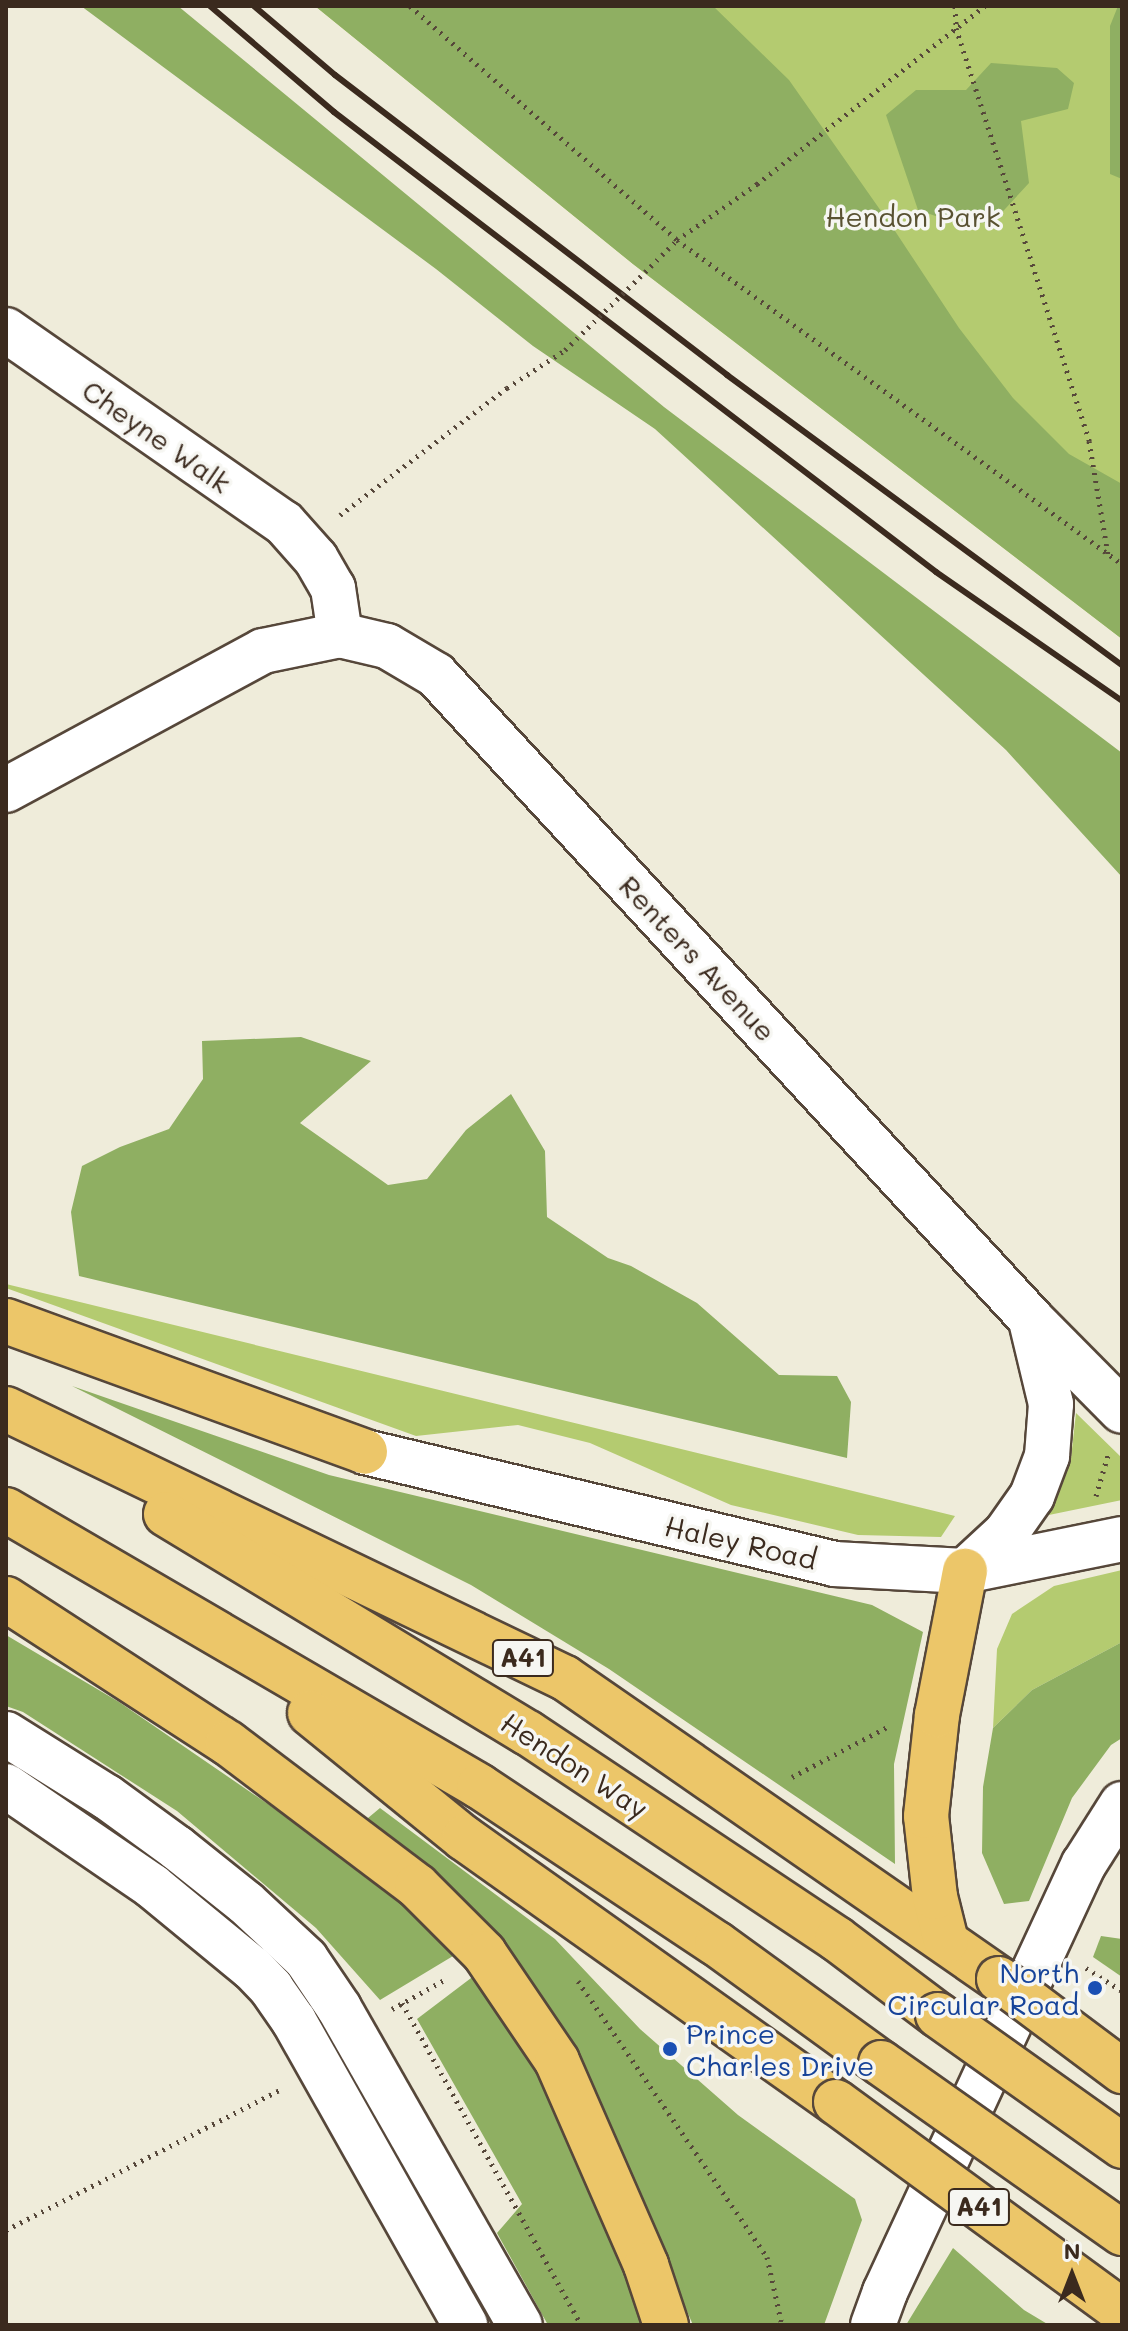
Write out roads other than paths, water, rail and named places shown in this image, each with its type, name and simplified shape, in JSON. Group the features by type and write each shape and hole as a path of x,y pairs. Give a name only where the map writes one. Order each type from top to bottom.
{"highway":[{"path":"6,1321 365,1452"},
{"name":"A41","path":"6,1409 565,1678 946,1941 1122,2071"},
{"name":"Hendon Way","path":"6,1418 528,1733 837,1939 1122,2146"},
{"name":"A41","path":"6,1510 479,1786 717,1944 1122,2233"},
{"path":"946,1941 935,1897 926,1816 937,1715 965,1571"},
{"path":"6,1599 228,1743 417,1886 484,1953 557,2061 646,2265 666,2325"},
{"name":"A41","path":"209,1631 464,1838 836,2102 1122,2311"}],"street":[{"name":"Cheyne Walk","path":"6,330 284,523 320,531 340,635"},
{"name":"Renters Avenue","path":"6,790 263,651 340,635 387,646 436,675 1031,1319 1122,1411"},
{"name":"Renters Avenue","path":"965,1571 1006,1533 1032,1496 1047,1456 1051,1404 1031,1319"},
{"name":"Haley Road","path":"365,1452 834,1564 965,1571 1122,1539"},
{"path":"6,1734 52,1761 177,1848 246,1903 306,1959 339,2008 520,2325"},
{"path":"52,1761 12,1789 152,1886 241,1959 271,1988 294,2021 465,2325"},
{"path":"873,2325 885,2292 1077,1878 1122,1804"}],"railway":[{"path":"210,6 334,112 936,572 1122,701"},
{"path":"254,6 335,75 727,375 1122,665"}],"place":[{"name":"North Circular Road","path":"1095,1988"},
{"name":"Prince Charles Drive","path":"670,2049"}],"park label":[{"name":"Hendon Park","path":"913,216"}]}
